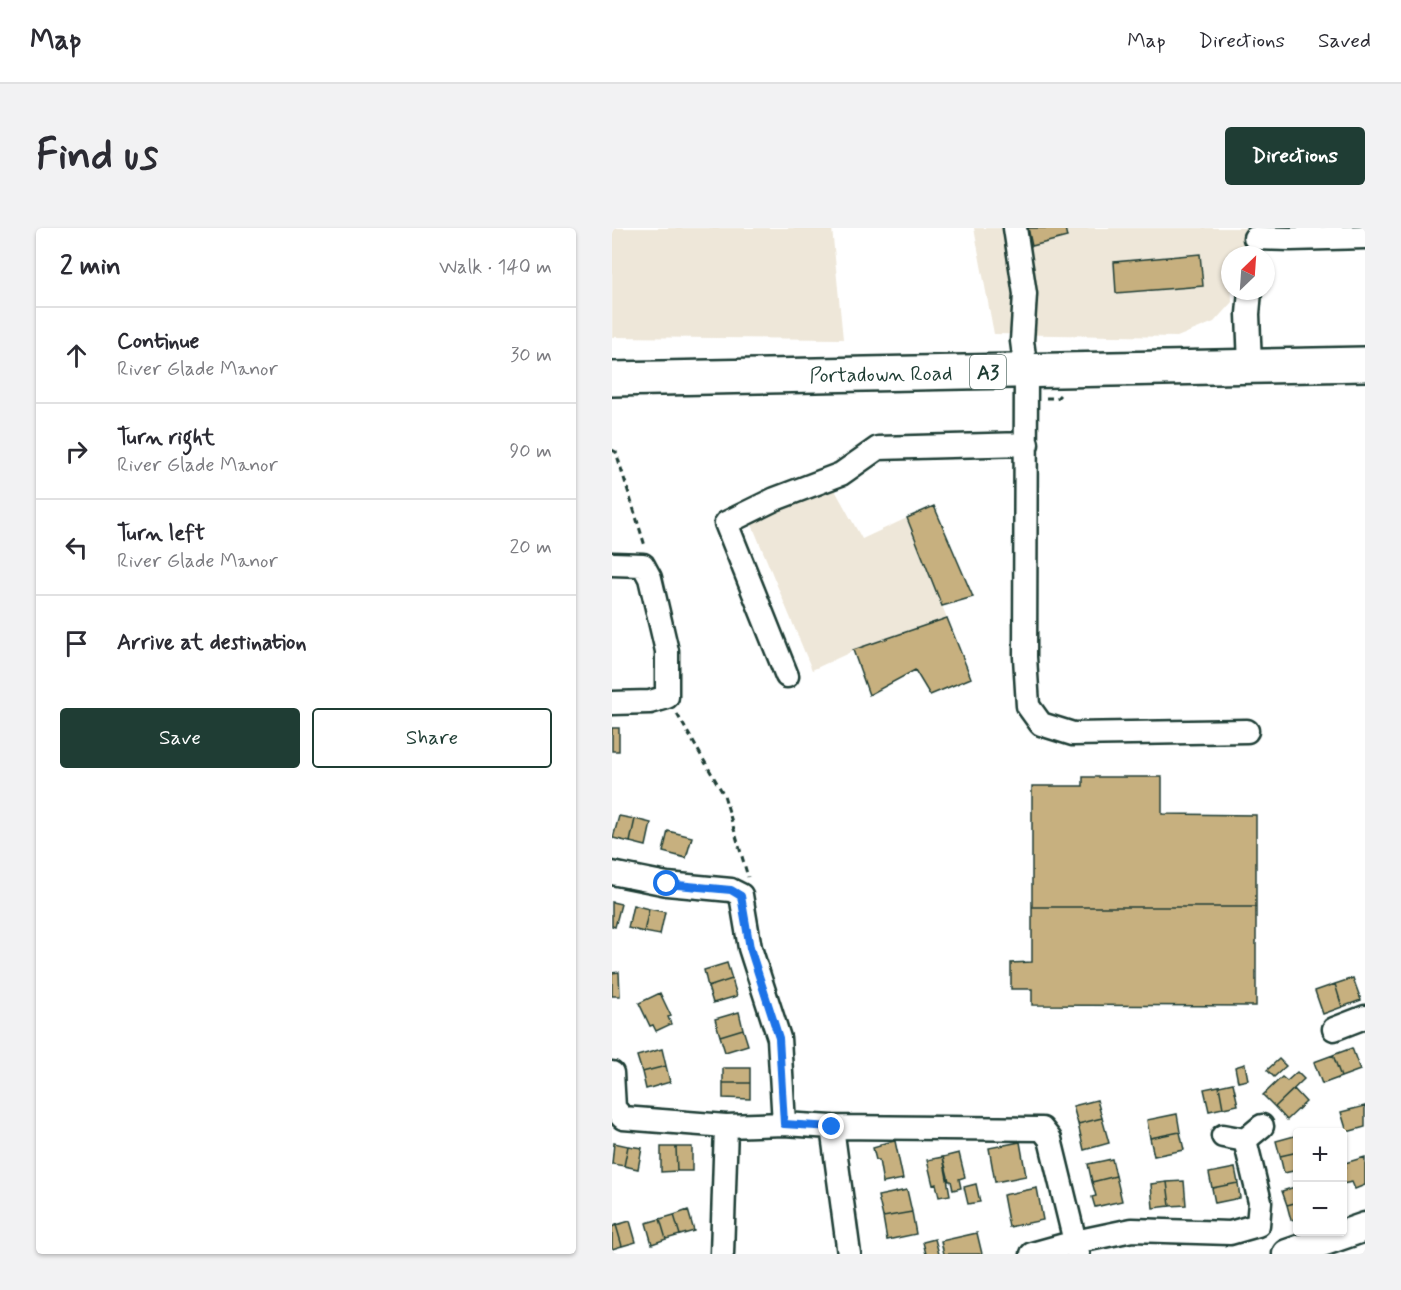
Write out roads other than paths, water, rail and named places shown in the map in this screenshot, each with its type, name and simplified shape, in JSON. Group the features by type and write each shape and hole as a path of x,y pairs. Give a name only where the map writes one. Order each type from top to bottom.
{"highway":[{"name":"Portadown Road","path":"612,379 1365,364"}],"main road":[{"path":"1287,1254 1365,1227"}],"street":[{"path":"1015,228 1025,294 1022,341 1026,371 1025,657 1028,706 1041,724 1073,734 1247,731"},
{"path":"1254,240 1365,237"},
{"path":"1249,300 1250,366"},
{"path":"787,676 726,523 775,499 841,474 878,448 1027,444"},
{"path":"612,564 643,565 651,578 667,651 667,697 650,702 612,703"},
{"path":"612,873 667,884 731,890 741,896 750,948 779,1038 784,1124"},
{"path":"1334,1029 1365,1017"},
{"path":"612,1073 614,1108 622,1118 726,1126 784,1124 832,1127 1042,1129 1050,1139 1076,1248"},
{"path":"722,1254 726,1126"},
{"path":"1032,1254 1076,1248 1132,1230 1230,1233 1258,1225 1260,1202 1234,1138 1262,1126"},
{"path":"832,1127 849,1254"}]}
